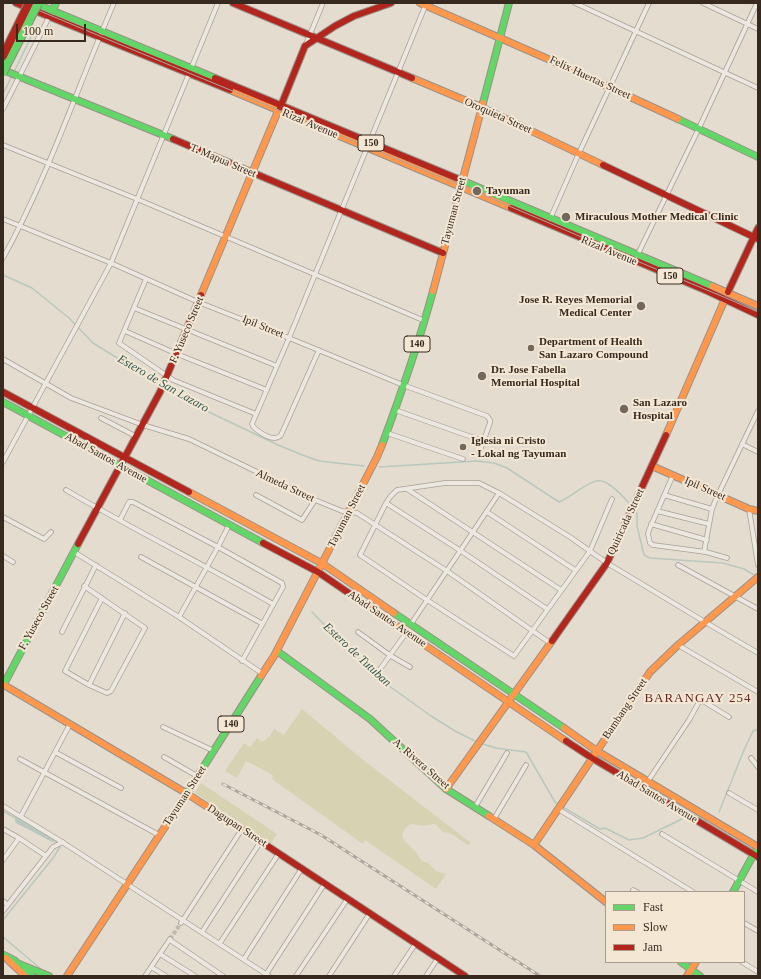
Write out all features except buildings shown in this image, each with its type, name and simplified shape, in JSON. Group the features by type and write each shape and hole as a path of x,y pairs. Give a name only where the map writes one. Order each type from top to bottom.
{"main road":[{"name":"Rizal Avenue","path":"16,3 33,4 101,35 369,145 726,296 758,306"},
{"name":"Oroquieta Street","path":"234,3 481,107 756,238"},
{"path":"313,36 354,16 391,3"},
{"name":"Tayuman Street","path":"66,976 214,751 277,651 377,458 425,321 509,3"},
{"path":"3,52 33,4"},
{"path":"3,56 33,4"},
{"path":"3,71 33,4"},
{"name":"Felix Huertas Street","path":"424,4 500,36 699,128 758,157"},
{"name":"F. Yuseco Street","path":"3,685 160,392 305,46 313,36"},
{"name":"T. Mapua Street","path":"3,71 163,135 252,174 443,253"},
{"name":"Quiricada Street","path":"446,789 607,563 652,466 726,296 756,238 758,228"},
{"name":"Rizal Avenue","path":"739,301 758,314"},
{"name":"Abad Santos Avenue","path":"3,392 30,411 121,466 318,572 508,702 756,856"},
{"name":"Abad Santos Avenue","path":"3,402 30,411 125,458 323,564 513,694 594,754 648,781 758,847"},
{"name":"Ipil Street","path":"652,466 749,509 758,511"},
{"name":"Bambang Street","path":"534,845 650,672 678,645 755,579"},
{"name":"A. Rivera Street","path":"277,651 370,719 446,789 534,845 605,901"},
{"name":"Dagupan Street","path":"3,685 186,793 416,943 461,975"},
{"path":"734,891 756,856 758,847"},
{"path":"3,955 19,964 49,976"},
{"path":"3,955 25,976"},
{"path":"682,963 689,973 700,976"},
{"path":"689,973 695,963"},
{"path":"19,964 32,976"}],"street":[{"path":"3,258 20,227 48,163 114,3"},
{"path":"3,462 111,263 218,3"},
{"path":"313,36 323,3"},
{"path":"575,3 758,88"},
{"path":"549,221 649,3"},
{"path":"703,3 758,29"},
{"path":"636,258 757,3"},
{"path":"318,350 281,435 273,439 254,429 252,424 256,414 316,274 399,72 424,4"},
{"path":"3,109 52,12"},
{"path":"3,145 137,199 425,321"},
{"name":"Ipil Street","path":"3,219 111,263 198,302 403,385 487,416 490,420 490,424 479,453"},
{"path":"146,279 125,331 118,343 166,379 173,380 256,414"},
{"path":"134,308 277,366"},
{"path":"125,331 177,354 267,390"},
{"name":"Almeda Street","path":"3,359 71,398 143,425 189,439 315,500 342,511 357,513 376,524 550,643"},
{"path":"395,410 484,440"},
{"path":"704,552 712,509 758,411"},
{"path":"101,418 137,436"},
{"path":"387,433 463,459"},
{"path":"742,444 758,452"},
{"path":"673,475 651,524 648,534 649,540 653,545 704,552 726,558"},
{"path":"612,499 590,551 514,656 360,555 386,503 397,490 445,483 475,482 500,493 570,537 590,551 607,563 758,653"},
{"path":"407,488 561,590"},
{"path":"66,490 98,509 273,604"},
{"path":"411,624 500,493"},
{"path":"256,495 302,520 315,500"},
{"path":"664,495 712,509"},
{"path":"120,520 129,502 132,502 218,547 283,585 242,661"},
{"path":"386,503 461,550 547,609"},
{"path":"749,509 758,565"},
{"path":"657,511 710,524"},
{"path":"486,512 575,570"},
{"path":"3,517 44,539 51,532"},
{"path":"651,524 706,540"},
{"path":"179,617 229,525"},
{"path":"74,552 179,617 263,674"},
{"path":"3,556 13,562"},
{"path":"141,557 263,624"},
{"path":"62,632 96,565"},
{"path":"678,565 758,609"},
{"path":"84,586 125,613 146,628 109,693 89,685 65,671 102,598"},
{"path":"89,685 125,613"},
{"path":"358,632 391,656 410,667"},
{"path":"378,672 391,656 406,633"},
{"path":"678,645 758,692"},
{"path":"648,781 689,720 699,702 703,701 729,717"},
{"path":"21,816 70,724"},
{"path":"163,727 214,751"},
{"path":"55,752 121,788"},
{"path":"475,807 507,753"},
{"path":"164,757 197,776"},
{"path":"751,758 758,767"},
{"path":"20,759 159,835"},
{"path":"494,819 526,765"},
{"path":"729,793 758,810"},
{"path":"3,806 128,883 182,921 220,943 266,975 325,883"},
{"path":"560,806 691,891"},
{"path":"3,829 46,856"},
{"path":"182,921 242,829"},
{"path":"662,834 758,892"},
{"path":"3,860 19,838"},
{"path":"202,932 261,841"},
{"path":"3,911 53,847 61,843"},
{"path":"220,943 279,853"},
{"path":"244,959 302,868"},
{"path":"296,976 348,898"},
{"path":"3,901 8,905"},
{"path":"329,976 370,913"},
{"path":"745,924 758,931"},
{"path":"145,976 170,939 223,976"},
{"path":"394,976 416,943"},
{"path":"160,954 195,976"},
{"path":"426,976 438,958"},
{"path":"744,963 758,972"},
{"path":"151,967 166,976"}],"shaded area":[{"path":"302,709 362,759 471,843 468,845 450,833 442,832 437,825 433,824 424,826 411,824 405,829 402,834 403,838 415,851 420,860 428,863 436,871 446,874 436,889 365,840 363,844 272,779 273,775 246,761 237,778 225,771 244,743 250,747 257,738 262,742 270,736 274,729 284,735"},
{"path":"201,783 277,834 271,843 195,793"}],"waterway":[{"path":"14,72 31,37"},
{"path":"3,94 12,76"},
{"name":"Estero de San Lazaro","path":"3,275 32,288 69,318 93,343 161,385"},
{"name":"Estero de San Lazaro","path":"164,387 192,404 300,454 319,461 364,466"},
{"name":"Estero de San Lazaro","path":"379,467 477,461 494,463 507,468 559,502 591,483 601,481 609,484 632,506"},
{"path":"634,509 637,514 637,526 644,555 650,558 723,563 744,569 756,576"},
{"name":"Estero de Tutuban","path":"312,612 353,654 385,683 431,716 455,731 477,742"},
{"name":"Estero de Tutuban","path":"719,812 744,750 753,731 758,729"},
{"name":"Estero de Tutuban","path":"480,743 496,748 526,752 555,802 558,804"},
{"name":"Estero de Tutuban","path":"561,806 600,829 605,828 629,840 643,838 682,819"},
{"path":"3,811 19,820"},
{"path":"19,820 53,838"},
{"path":"3,920 53,858 60,847 53,838"},
{"path":"3,937 41,969"}],"tunnel":[{"path":"170,939 181,923"}],"tram line":[{"path":"21,3 475,191 758,312"}],"railway":[{"path":"223,784 321,835 540,976"}],"traffic: fast":[{"path":"34,3 215,78"},
{"path":"3,72 38,3"},
{"path":"51,14 56,3"},
{"path":"483,103 509,3"},
{"path":"3,70 173,139"},
{"path":"678,119 758,157"},
{"path":"456,178 712,286"},
{"path":"382,445 422,330 433,291"},
{"path":"3,402 263,543"},
{"path":"3,686 78,544"},
{"path":"394,613 564,728"},
{"path":"277,651 370,719 446,789 489,816"},
{"path":"180,804 261,676"},
{"path":"734,891 755,852"},
{"path":"4,955 14,960 32,976"},
{"path":"682,963 700,976"},
{"path":"19,964 49,976"}],"traffic: slow":[{"path":"420,3 548,59 678,119"},
{"path":"412,78 481,107 603,165"},
{"path":"230,90 511,208"},
{"path":"433,291 483,103"},
{"path":"201,295 278,111"},
{"path":"712,286 758,306"},
{"path":"666,435 725,299"},
{"path":"261,676 274,656 382,445"},
{"path":"652,466 749,509 758,511"},
{"path":"189,492 323,564 394,613"},
{"path":"534,845 650,672 678,645 758,577"},
{"path":"391,622 566,741"},
{"path":"446,789 552,641"},
{"path":"4,685 186,793 266,845"},
{"path":"564,728 597,751 758,847"},
{"path":"67,976 180,804"},
{"path":"489,816 534,845 605,901"},
{"path":"6,958 25,976"},
{"path":"687,976 695,963"}],"traffic: jam":[{"path":"16,3 230,90"},
{"path":"3,56 29,3"},
{"path":"233,3 412,78"},
{"path":"280,108 305,46 335,26 354,16 391,3"},
{"path":"215,78 456,178"},
{"path":"173,139 443,253"},
{"path":"603,165 758,239"},
{"path":"511,208 705,290 758,315"},
{"path":"728,292 758,228"},
{"path":"78,544 160,392 201,295"},
{"path":"3,392 189,492"},
{"path":"552,641 607,563 666,435"},
{"path":"263,543 318,572 391,622"},
{"path":"566,741 758,857"},
{"path":"266,845 465,976"}],"place":[{"name":"Tayuman","path":"477,191"},
{"name":"Miraculous Mother Medical Clinic","path":"566,217"},
{"name":"Jose R. Reyes Memorial Medical Center","path":"641,306"},
{"name":"Department of Health San Lazaro Compound","path":"531,348"},
{"name":"Dr. Jose Fabella Memorial Hospital","path":"482,376"},
{"name":"San Lazaro Hospital","path":"624,409"},
{"name":"Iglesia ni Cristo - Lokal ng Tayuman","path":"463,447"}],"district":[{"name":"BARANGAY 254","path":"698,699"}]}
